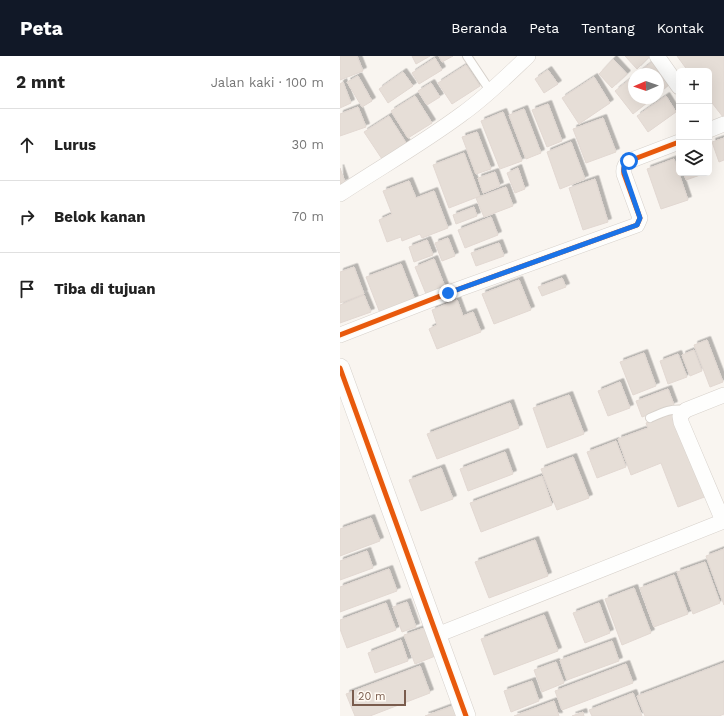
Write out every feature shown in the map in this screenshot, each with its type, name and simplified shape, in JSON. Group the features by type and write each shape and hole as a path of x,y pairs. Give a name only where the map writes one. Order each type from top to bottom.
{"street":[{"path":"340,194 463,114 491,92 528,56"},
{"path":"657,56 676,83"},
{"path":"712,129 724,124"},
{"path":"340,335 448,293 637,225 640,218 624,174 624,164 676,143"},
{"path":"340,368 466,716"},
{"path":"437,635 723,521 680,416 686,410 724,395"}],"lane":[{"path":"467,56 491,92"},
{"path":"650,418 667,410 686,410"}],"building":[{"path":"340,56 357,56 363,71 340,80"},
{"path":"412,56 430,56 416,64"},
{"path":"439,56 453,56 442,62"},
{"path":"625,56 650,56 638,68 636,68"},
{"path":"677,56 724,56 723,117 712,103 712,68 686,68"},
{"path":"435,58 442,70 419,84 412,73"},
{"path":"613,59 627,74 612,88 599,74"},
{"path":"652,62 657,68 644,68"},
{"path":"466,65 480,86 452,104 438,83"},
{"path":"548,70 558,84 544,93 535,79"},
{"path":"403,72 413,86 388,103 379,89"},
{"path":"358,76 372,101 362,107 347,82"},
{"path":"594,77 610,103 579,124 562,98"},
{"path":"664,77 670,84 664,89"},
{"path":"628,81 628,104 646,104 633,114 615,91"},
{"path":"343,82 351,103 340,108 340,84"},
{"path":"431,83 440,97 427,105 418,91"},
{"path":"415,96 432,123 408,138 391,111"},
{"path":"666,96 676,112 648,132 637,116 654,104 664,104 664,97"},
{"path":"548,104 562,141 547,147 532,110"},
{"path":"358,107 366,127 340,136 340,114"},
{"path":"524,109 541,153 526,159 509,115"},
{"path":"503,112 522,161 500,169 481,121"},
{"path":"389,116 408,146 384,162 364,132"},
{"path":"603,118 616,152 586,163 573,129"},
{"path":"477,132 491,169 476,174 462,137"},
{"path":"724,138 724,160 719,162 712,142"},
{"path":"571,142 585,179 560,189 547,152"},
{"path":"464,153 480,196 449,208 433,165"},
{"path":"674,159 676,165 676,176 680,176 688,200 661,209 647,169"},
{"path":"340,168 345,182 340,184"},
{"path":"518,168 525,189 515,193 507,173"},
{"path":"495,172 500,186 483,193 478,178"},
{"path":"685,176 697,176 686,180"},
{"path":"595,179 608,222 583,230 569,188"},
{"path":"409,181 416,198 434,191 448,228 422,238 420,234 402,241 401,237 387,242 379,220 392,214 383,191"},
{"path":"506,187 513,206 484,217 476,198"},
{"path":"474,207 477,216 456,224 453,215"},
{"path":"491,217 498,235 465,248 458,230"},
{"path":"448,238 455,256 442,261 435,243"},
{"path":"427,240 433,255 414,262 409,247"},
{"path":"499,243 504,256 476,266 471,253"},
{"path":"434,259 445,287 426,294 415,267"},
{"path":"401,264 415,300 380,313 366,277"},
{"path":"354,267 364,294 340,303 340,272"},
{"path":"562,278 566,287 542,296 538,287"},
{"path":"519,280 531,310 494,324 482,294"},
{"path":"364,295 371,312 340,323 340,305"},
{"path":"457,300 463,316 473,312 481,332 437,349 429,329 437,325 432,310"},
{"path":"707,340 723,382 710,387 694,345"},
{"path":"694,350 702,371 690,376 682,355"},
{"path":"644,353 656,386 633,395 620,362"},
{"path":"678,354 687,377 668,384 660,361"},
{"path":"620,382 630,408 608,416 598,391"},
{"path":"668,389 674,405 642,417 636,401"},
{"path":"569,395 584,434 547,448 533,408"},
{"path":"510,403 519,428 437,459 427,434"},
{"path":"675,412 707,496 678,507 661,463 631,475 618,439 648,428 646,423"},
{"path":"616,441 626,467 597,478 587,452"},
{"path":"505,452 513,474 468,491 460,469"},
{"path":"573,457 589,498 557,510 541,469"},
{"path":"441,468 453,499 421,511 409,480"},
{"path":"542,476 552,505 481,532 470,503"},
{"path":"371,518 380,541 340,556 340,529"},
{"path":"535,540 548,576 489,598 475,562"},
{"path":"724,549 724,605 706,556"},
{"path":"367,551 373,568 340,580 340,561"},
{"path":"705,562 720,603 693,614 677,572"},
{"path":"389,569 397,591 340,612 340,587"},
{"path":"674,575 688,614 654,627 640,588"},
{"path":"634,588 651,633 622,645 605,599"},
{"path":"407,602 416,627 402,632 393,607"},
{"path":"386,603 396,630 347,648 340,629 340,620"},
{"path":"599,603 610,633 585,643 573,613"},
{"path":"544,615 558,651 494,675 481,639"},
{"path":"427,627 438,655 415,664 404,635"},
{"path":"401,640 408,661 375,673 368,653"},
{"path":"612,641 619,661 567,680 560,660"},
{"path":"556,662 564,683 542,692 534,670"},
{"path":"724,663 724,714 719,716 645,716 637,696"},
{"path":"626,664 633,683 562,710 555,691"},
{"path":"420,666 430,693 370,716 355,716 346,694"},
{"path":"532,681 539,701 511,712 504,691"},
{"path":"633,693 642,716 592,716 589,710"},
{"path":"554,701 559,716 514,716"},
{"path":"455,705 459,716 425,716"},
{"path":"583,712 584,716 572,716"}],"cycle path":[{"path":"340,335 448,293 637,225 640,218 624,174 625,165 629,161 676,143"},
{"path":"340,368 466,716"}],"route":[{"path":"448,293 637,225 640,218 623,168 624,164 629,161"}]}
